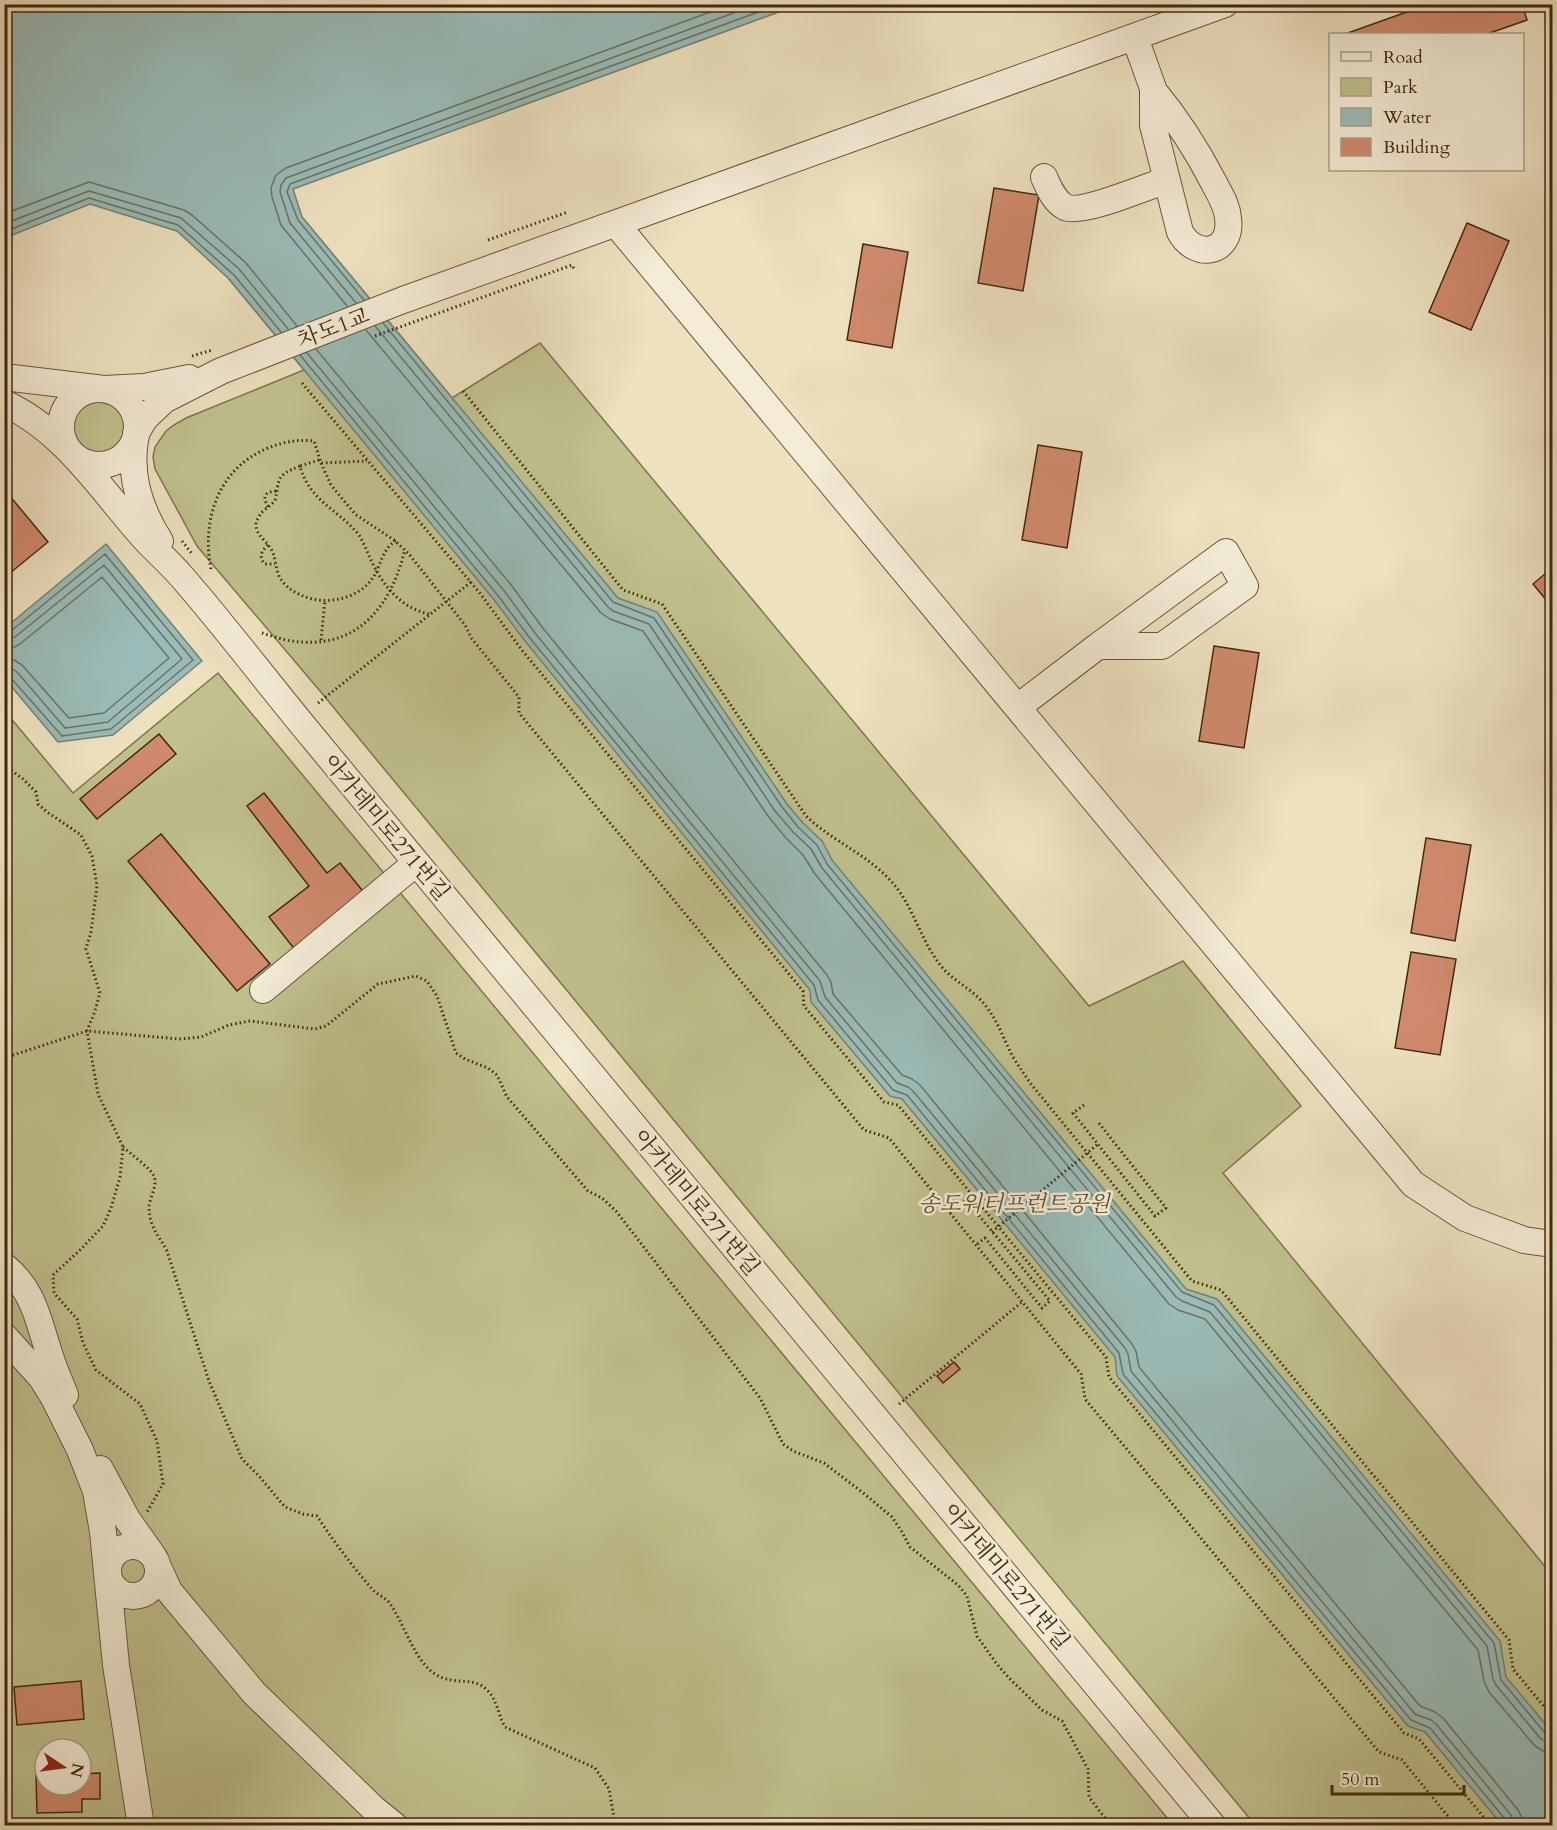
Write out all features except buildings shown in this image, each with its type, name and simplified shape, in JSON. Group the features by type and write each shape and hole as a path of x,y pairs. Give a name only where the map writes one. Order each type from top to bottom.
{"street":[{"name":"차도1교","path":"219,360 264,354 403,300 1225,4"},
{"path":"1135,38 1175,147"},
{"path":"1154,90 1184,130 1226,207 1229,220 1228,230 1225,240 1218,247 1210,250 1192,247 1185,242 1180,232 1153,125 1154,90"},
{"path":"1044,177 1056,200 1073,209 1104,202 1167,180"},
{"path":"616,224 1413,1184 1465,1218 1524,1240 1552,1244"},
{"path":"182,577 145,539 69,450 62,435 62,419 69,405 81,394 96,389 144,387 219,360"},
{"path":"4,403 44,427 75,457 90,464 107,465 122,458 128,452 145,418 164,400 219,360"},
{"path":"4,377 104,389 119,394 130,405 137,420 132,461 135,483 147,516 182,577"},
{"path":"1018,707 1098,646 1226,552 1245,586 1162,646 1098,646"},
{"name":"아카데미로271번길","path":"182,577 1213,1826"},
{"path":"263,990 416,863"},
{"path":"4,1266 29,1293 59,1380 88,1446 122,1510 151,1580 367,1817 395,1826"},
{"path":"4,1336 40,1377 66,1420 90,1474 100,1512 116,1665 141,1826"},
{"path":"127,1547 144,1548 151,1580 114,1588 108,1573 112,1557 127,1547"},
{"path":"112,1617 117,1602 151,1580"}],"path":[{"path":"488,240 568,212"},
{"path":"419,320 572,265 574,270"},
{"path":"185,358 219,360"},
{"path":"303,383 471,582 521,648 803,991 804,1006 884,1102 898,1106 1106,1357 1109,1377 1404,1733 1419,1739 1491,1826"},
{"path":"463,391 623,590 662,604 806,816 826,834 869,861 891,881 907,902 924,942 940,965 975,994 990,1011 1012,1055 1031,1084 1192,1281 1221,1290 1509,1640 1513,1669 1552,1716"},
{"path":"211,569 207,551 210,520 219,493 232,473 252,456 262,451 294,441 314,441 331,485 354,514 405,549 465,626 472,639 519,697 519,713 864,1130 889,1138 1081,1374 1085,1399 1379,1752 1402,1760 1456,1826"},
{"path":"368,461 320,461 300,466 283,475 277,483 275,501 257,518 255,526 274,555 280,578 290,589 303,596 326,600 343,598 368,583 389,546 396,541"},
{"path":"300,466 305,480 318,499 361,538 376,571 390,590 408,607 429,614"},
{"path":"268,507 265,495 276,491"},
{"path":"268,545 261,555 263,562 268,565 275,564"},
{"path":"262,633 304,642 337,638 357,629 374,615 390,590 399,572 405,549"},
{"path":"318,703 471,582"},
{"path":"321,641 326,600"},
{"path":"4,765 36,792 38,804 81,835 92,856 97,886 91,932 86,950 100,993 87,1031 98,1094 123,1147 153,1175 155,1183 149,1206 154,1232 161,1239 167,1251 173,1276 209,1381 242,1459 285,1508 317,1516 375,1592 389,1602 425,1665 436,1675 446,1680 476,1682 494,1697 500,1718 505,1726 595,1768 609,1788 617,1826"},
{"path":"4,1058 87,1031 178,1039 201,1037 229,1024 250,1021 315,1029 326,1026 378,984 416,976 427,981 438,996 456,1053 488,1068 497,1076 507,1096 588,1191 602,1198 616,1211 760,1398 783,1444 793,1451 824,1463 862,1492 891,1517 910,1547 958,1585 967,1596 977,1636 996,1663 1042,1710 1062,1721 1088,1769 1089,1797 1111,1826"},
{"path":"1084,1104 1073,1113 1155,1216 1166,1208 1098,1122"},
{"path":"992,1232 1098,1144"},
{"path":"123,1147 120,1176 103,1226 53,1275 54,1293 77,1318 83,1343 96,1370 140,1404 157,1441 163,1484 145,1514"},
{"path":"950,1213 966,1200 1050,1301 1042,1308 985,1238 976,1245"},
{"path":"899,1404 1022,1302"},
{"path":"1543,1826 1552,1815"}],"green space":[{"name":"송도워터프런트공원","path":"302,217 452,398 540,343 1089,1006 1183,961 1301,1106 1223,1173 1552,1575 1552,1825 1255,1825 320,691 197,546 155,469 153,457 155,447 166,431 186,418 304,370 229,279"},
{"path":"99,402 109,404 117,410 123,418 125,428 123,438 117,446 109,452 99,454 89,452 81,446 75,438 73,428 75,418 81,410 89,404"},
{"path":"218,673 1173,1825 5,1825 4,710 73,793"}],"water":[{"path":"5,5 798,5 293,189 302,217 618,598 657,612 787,804 822,841 832,860 1186,1289 1217,1299 1500,1641 1506,1677 1552,1732 1552,1825 1502,1825 1425,1732 1408,1726 1117,1376 1115,1357 902,1099 890,1096 811,1002 810,990 525,641 495,601 229,279 177,231 90,204 5,238"},
{"path":"106,544 202,661 113,735 58,742 5,679 5,628"}]}
